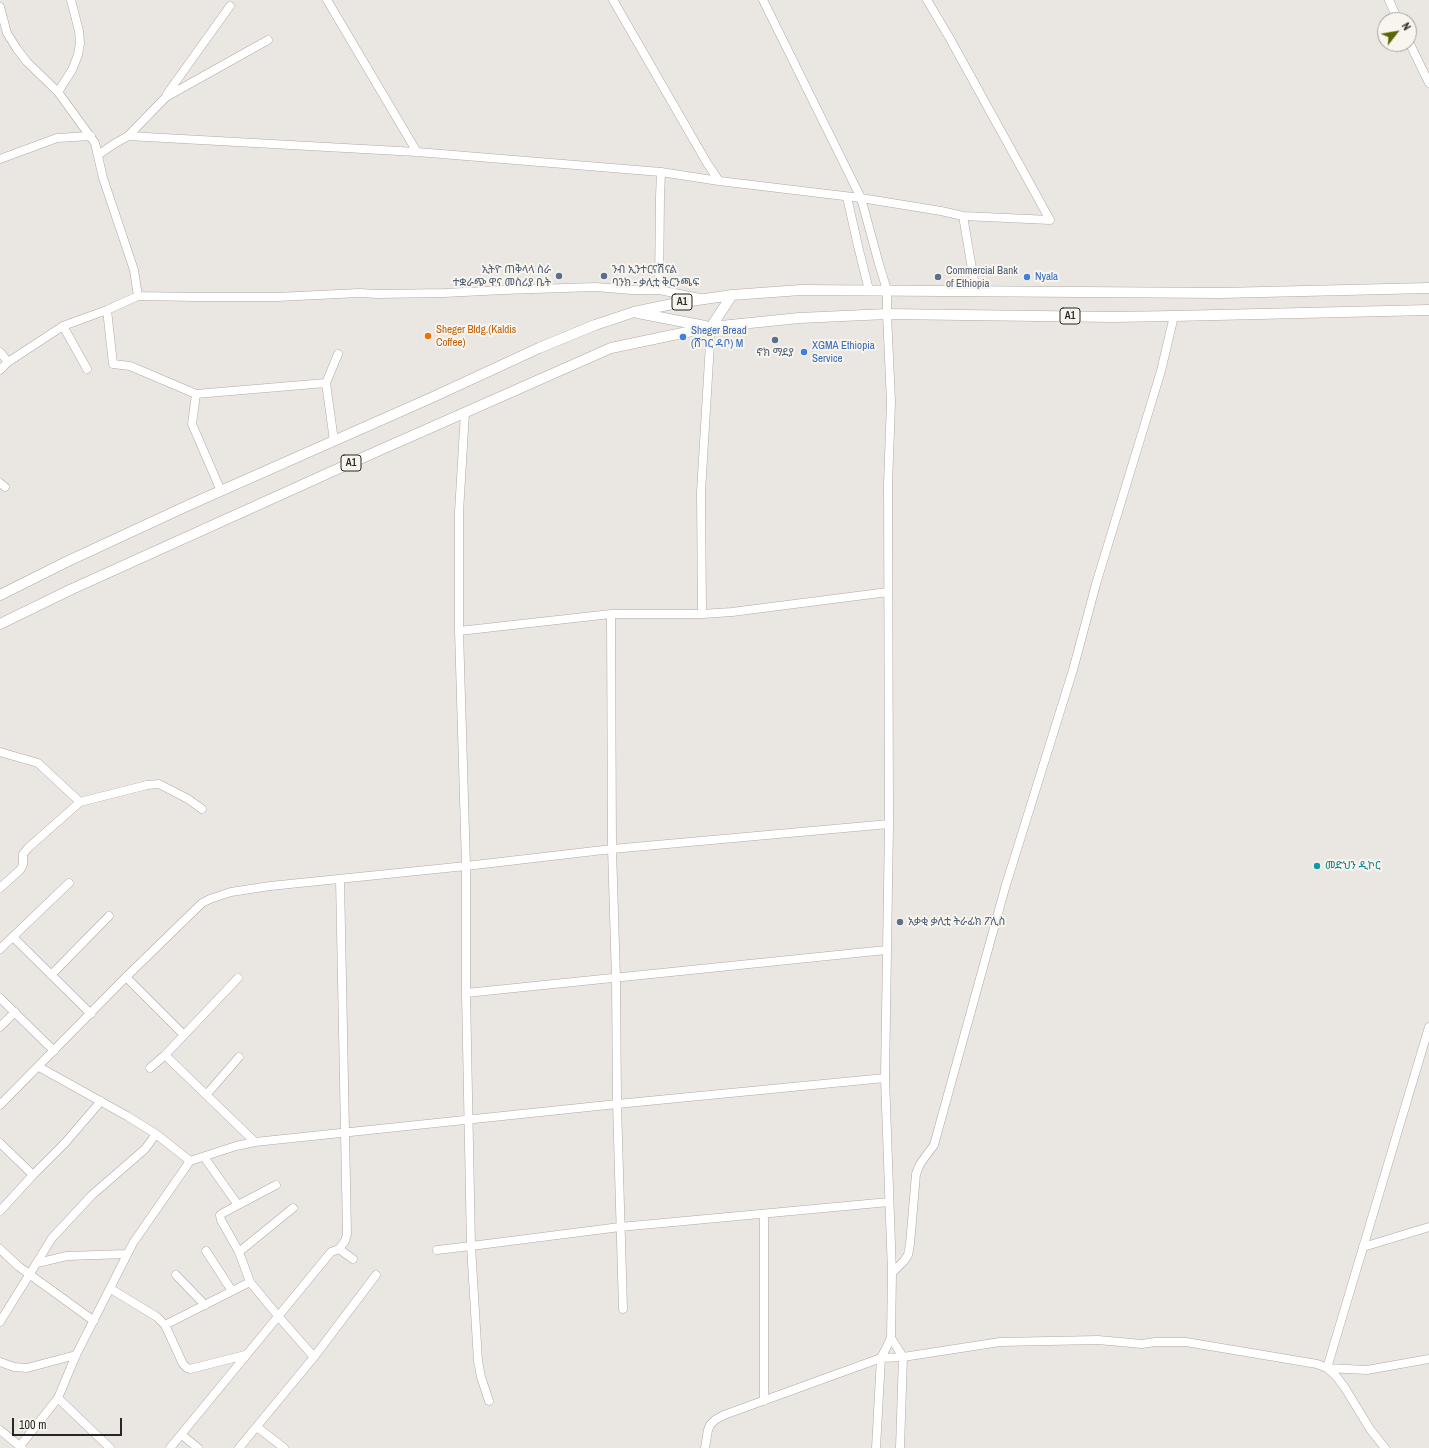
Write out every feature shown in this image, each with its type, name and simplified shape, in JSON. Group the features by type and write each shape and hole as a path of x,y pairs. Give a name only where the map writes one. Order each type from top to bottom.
{"main road":[{"name":"A1","path":"0,595 66,562 539,348 595,325 634,312 677,302 732,295 801,290 1221,293 1429,288"},
{"path":"711,327 732,295"},
{"name":"A1","path":"0,624 72,589 611,348 711,327 799,318 887,314 1112,317 1429,310"},
{"name":"A1","path":"634,312 711,327"}],"street":[{"path":"58,92 72,70 78,55 80,43 79,31 71,0"},
{"path":"327,0 417,152"},
{"path":"613,0 707,163 719,181"},
{"path":"763,0 861,198 887,290 891,402 888,484 889,824 885,1078 892,1273 890,1338 881,1358 876,1448"},
{"path":"128,136 417,152 661,172 719,181 861,198 962,216 1050,220 927,0"},
{"path":"1389,0 1394,12"},
{"path":"98,155 128,136 166,96 230,6"},
{"path":"0,7 7,33 27,62 58,92 95,143 103,178 134,270 138,296"},
{"path":"166,96 268,40"},
{"path":"1414,52 1429,83"},
{"path":"0,159 58,138 91,136"},
{"path":"659,290 661,172"},
{"path":"847,197 870,290"},
{"path":"962,216 976,292"},
{"path":"0,370 8,362 63,326 107,310 138,296 277,297 359,293 444,293 595,287 632,290 659,290 705,299"},
{"path":"107,310 113,364 130,366 196,394 326,383"},
{"path":"892,1273 908,1255 916,1174 920,1164 934,1145 1005,888 1073,670 1096,584 1161,371 1174,316"},
{"path":"63,326 87,369"},
{"path":"702,614 701,492 711,327"},
{"path":"0,352 8,362"},
{"path":"334,441 326,383 338,354"},
{"path":"196,394 192,424 221,491"},
{"path":"465,412 459,512 459,631 466,866 466,993 471,1246 478,1361 481,1377 489,1401"},
{"path":"459,631 611,614 702,614 732,612 888,592"},
{"path":"611,614 612,849 623,1309"},
{"path":"0,752 38,763 80,802"},
{"path":"0,888 20,870 23,865 23,854 28,848 80,802 146,785 159,784 188,799 202,809"},
{"path":"0,1105 126,977 202,903 231,892 270,886 612,849 889,824"},
{"path":"170,1448 331,1252 339,1249 345,1241 345,1132 340,879"},
{"path":"0,949 69,883"},
{"path":"51,975 109,916"},
{"path":"13,937 91,1014"},
{"path":"466,993 886,950"},
{"path":"126,977 184,1035"},
{"path":"150,1068 165,1055 238,978"},
{"path":"0,998 54,1051"},
{"path":"0,1027 15,1012"},
{"path":"1327,1368 1429,1027"},
{"path":"165,1055 255,1142"},
{"path":"207,1094 239,1057"},
{"path":"39,1066 128,1116 156,1134 190,1161"},
{"path":"0,1430 18,1446 58,1398 76,1355 111,1289 133,1243 190,1161 236,1146 255,1142 617,1104 885,1078"},
{"path":"0,1211 33,1174 65,1143 101,1101"},
{"path":"0,1322 2,1312 30,1274 52,1238 92,1195 145,1149 156,1134"},
{"path":"0,1143 33,1174"},
{"path":"204,1157 238,1205"},
{"path":"276,1185 223,1213 220,1215 221,1220 239,1252 250,1282 314,1357"},
{"path":"437,1250 620,1227 764,1215 889,1202"},
{"path":"239,1252 293,1208"},
{"path":"764,1215 764,1401"},
{"path":"1363,1247 1429,1227"},
{"path":"339,1249 353,1258"},
{"path":"1,1251 18,1266 94,1321"},
{"path":"206,1251 232,1291"},
{"path":"37,1263 67,1256 127,1254"},
{"path":"176,1275 205,1305"},
{"path":"239,1448 314,1357 376,1275"},
{"path":"165,1325 250,1282"},
{"path":"111,1289 151,1312 165,1325 183,1364 190,1370 245,1356"},
{"path":"890,1338 903,1357 900,1448"},
{"path":"705,1448 708,1430 715,1420 724,1415 881,1358 903,1357 1000,1342 1098,1340 1142,1344 1168,1341 1186,1342 1317,1364 1327,1368 1367,1370 1429,1359"},
{"path":"0,1362 14,1367 27,1368 76,1355"},
{"path":"1327,1368 1336,1376 1345,1388 1370,1429 1385,1448"},
{"path":"58,1398 110,1448"},
{"path":"257,1427 284,1448"},
{"path":"182,1434 198,1448"}],"place":[{"name":"ኢትዮ ጠቅላላ ስራ ተቋራጭ ዋና መስሪያ ቤት","path":"559,276"},
{"name":"ንብ ኢንተርናሽናል ባንክ - ቃሊቲ ቅርንጫፍ","path":"604,276"},
{"name":"Commercial Bank of Ethiopia","path":"938,277"},
{"name":"Nyala","path":"1027,277"},
{"name":"Sheger Bldg.(Kaldis Coffee)","path":"428,336"},
{"name":"Sheger Bread (ሸገር ዳቦ) M","path":"683,337"},
{"name":"ኖክ ማደያ","path":"775,340"},
{"name":"XGMA Ethiopia Service","path":"804,352"},
{"name":"መድህን ዲኮር","path":"1317,866"},
{"name":"አቃቂ ቃሊቲ ትራፊክ ፖሊስ","path":"900,922"}]}
